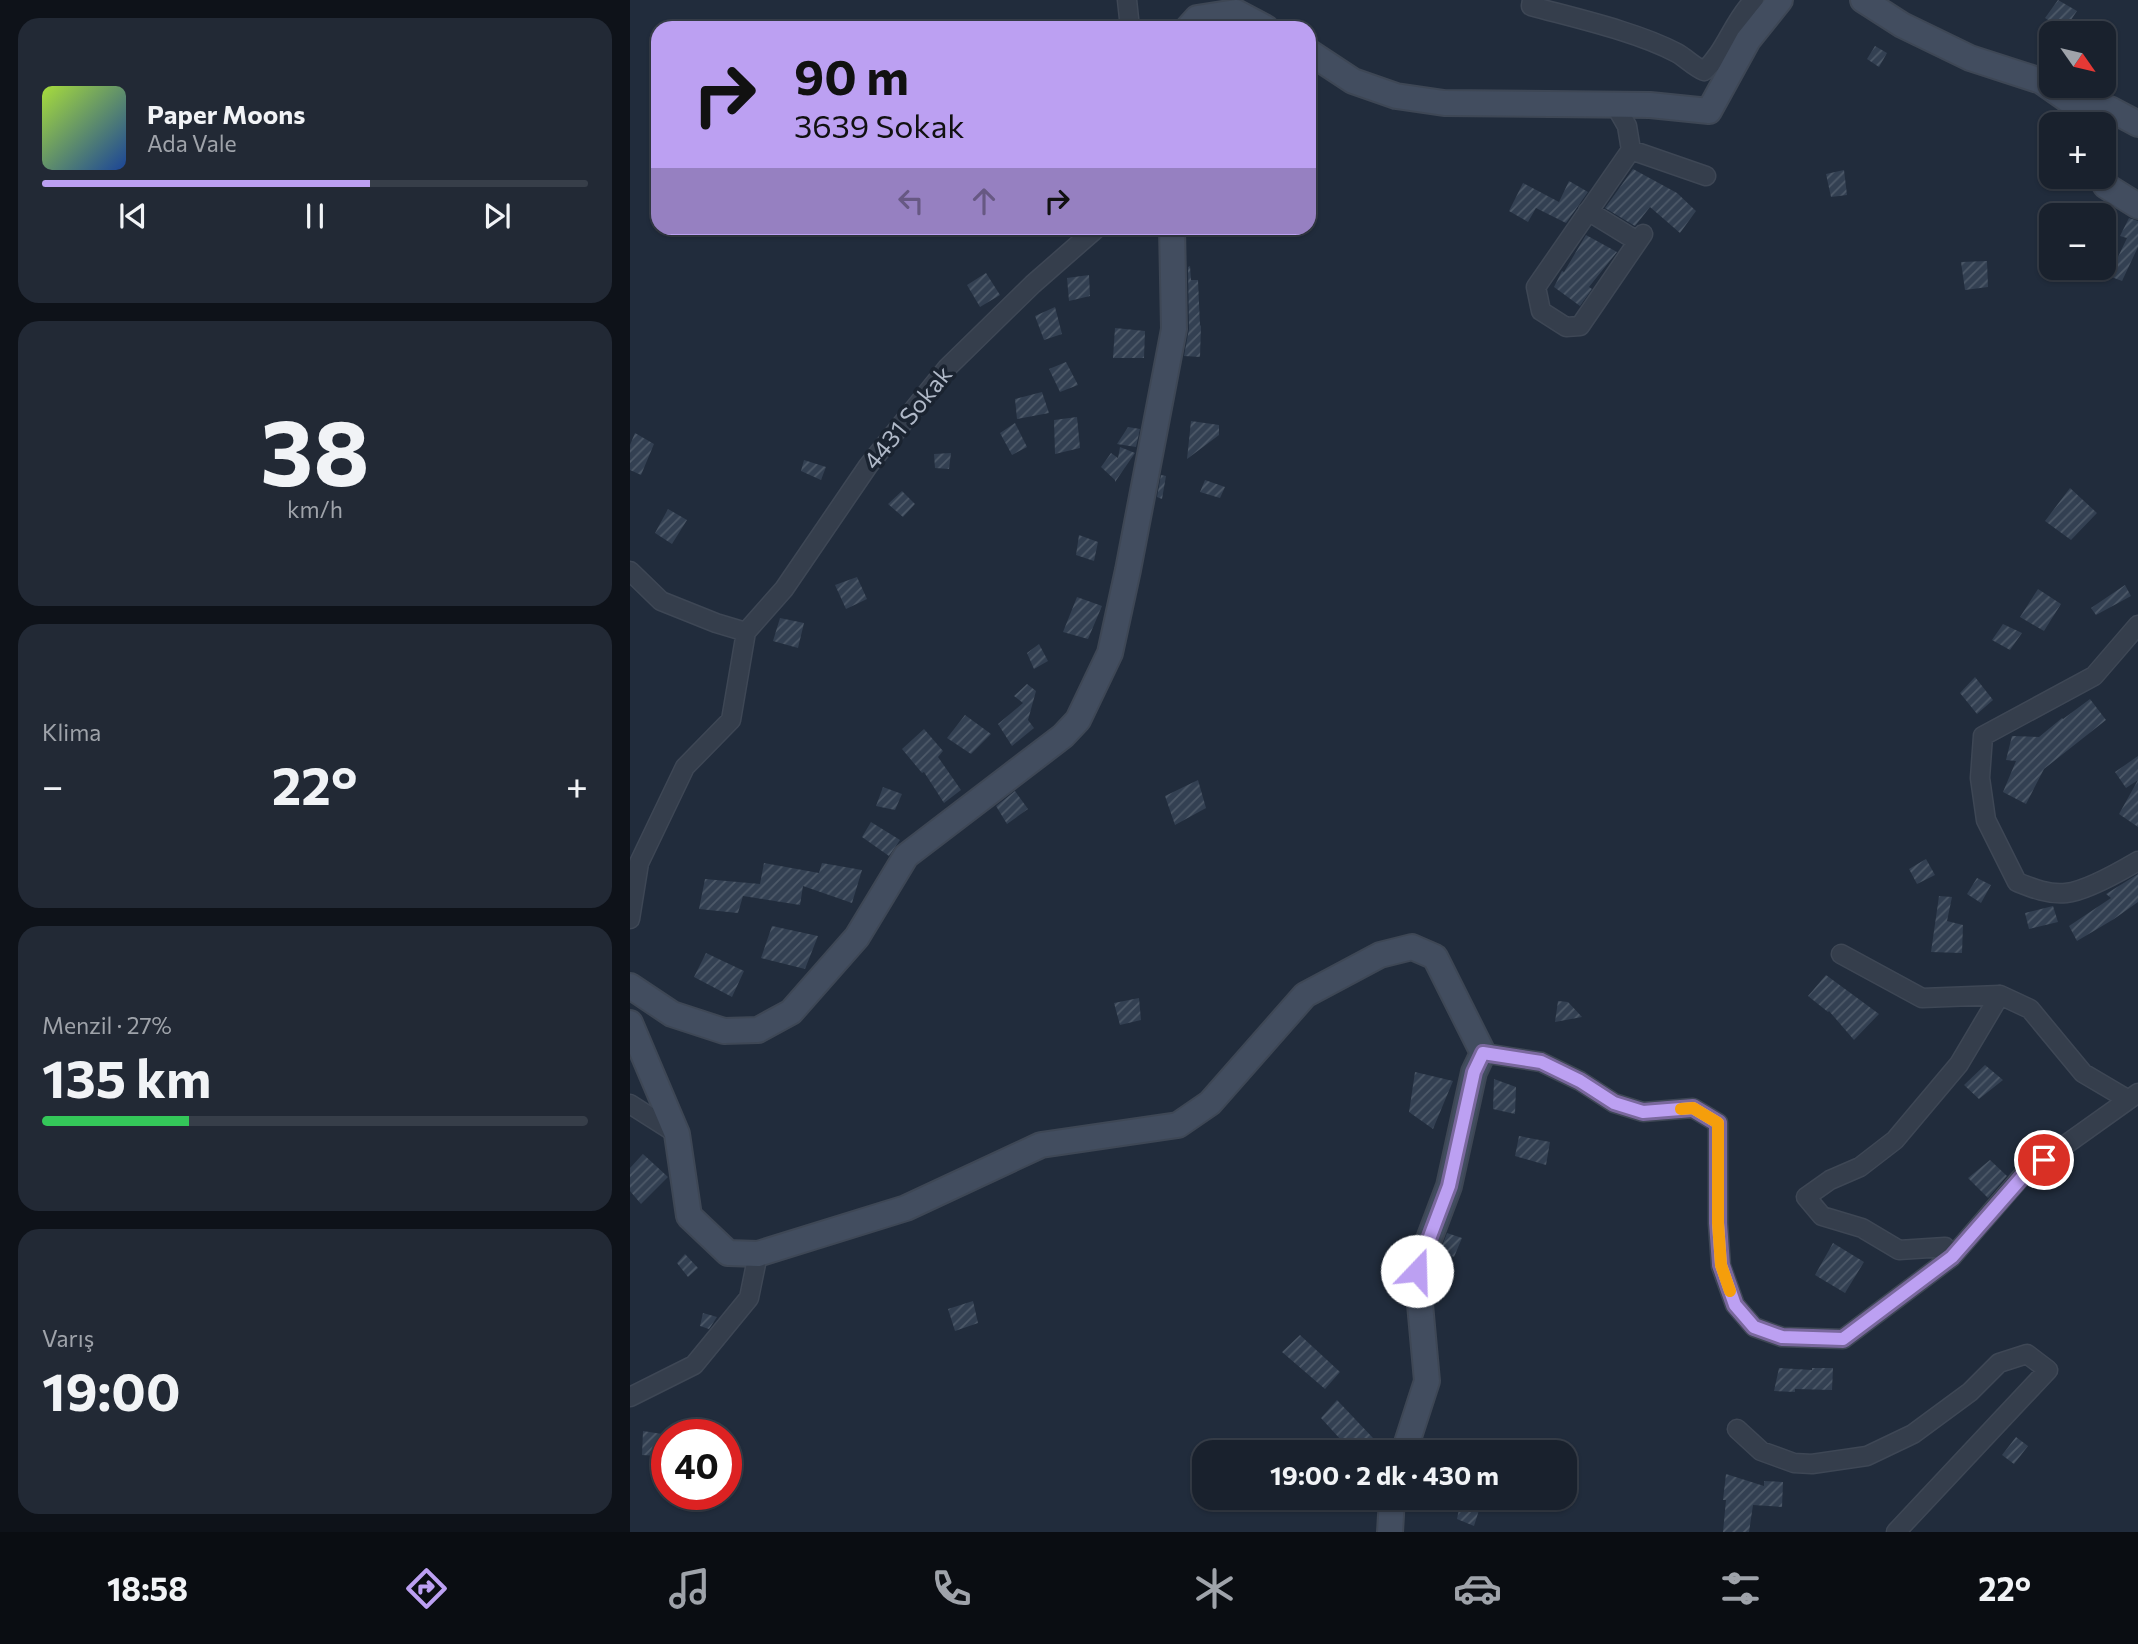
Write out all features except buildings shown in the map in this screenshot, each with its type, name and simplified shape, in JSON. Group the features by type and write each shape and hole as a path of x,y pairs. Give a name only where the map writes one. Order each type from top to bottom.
{"street":[{"path":"1126,0 1129,21"},
{"path":"1532,0 1531,6 1641,38 1679,53 1690,64 1704,71 1717,60 1741,14 1754,0"},
{"path":"1316,57 1353,81 1396,96 1444,103 1650,105 1709,111 1748,40 1780,0"},
{"path":"1863,0 1902,25 1970,58 2041,81 2075,112"},
{"path":"1194,21 1197,18 1236,12 1253,21"},
{"path":"1588,211 1640,238 1580,326 1566,327 1541,311 1536,287 1588,211 1631,150 1627,126 1615,105"},
{"path":"2099,112 2110,109 2116,112"},
{"path":"2116,112 2138,124"},
{"path":"1631,150 1706,176"},
{"path":"2111,189 2138,206"},
{"name":"4431 Sokak","path":"746,632 784,589 868,466 947,368 1033,284 1089,235"},
{"path":"630,986 672,1014 724,1031 758,1030 791,1012 857,937 906,856 1063,736 1078,720 1110,653 1131,556 1174,329 1172,235"},
{"path":"630,571 661,601 746,632 731,720 685,767 639,863 630,919"},
{"path":"2138,625 2094,676 1983,736 1980,778 1986,820 2017,883 2042,891 2067,893 2138,861"},
{"path":"630,1023 677,1134 689,1216 728,1253 758,1254 906,1208 1041,1145 1178,1125 1209,1103 1306,995 1380,955 1412,947 1435,957 1483,1053"},
{"path":"1483,1053 1541,1062 1580,1081 1614,1103 1643,1112 1693,1108 1718,1123 1718,1223 1721,1265 1735,1305 1754,1327 1782,1337 1843,1339 1952,1257 2024,1175 2132,1096 2083,1073 2030,1009 2000,995 1922,998 1841,954"},
{"path":"1952,1257 1945,1247 1899,1250 1861,1228 1822,1216 1806,1197 1830,1180 1860,1167 1895,1140 1959,1064 2000,995"},
{"path":"1408,1440 1427,1381 1417,1271 1449,1186 1474,1072 1483,1053"},
{"path":"630,1104 677,1134"},
{"path":"630,1397 694,1365 749,1298 758,1254"},
{"path":"1737,1429 1762,1451 1794,1463 1812,1464 1867,1456 1913,1434 1970,1392 1999,1363 2027,1354 2049,1370 1896,1532"},
{"path":"1390,1532 1391,1510"}],"slow traffic":[{"path":"1681,1109 1693,1108 1718,1123 1718,1223 1721,1265 1730,1291"}],"route":[{"path":"1417,1271 1449,1186 1474,1072 1483,1053 1541,1062 1580,1081 1614,1103 1643,1112 1693,1108 1718,1123 1718,1223 1721,1265 1735,1305 1754,1327 1782,1337 1843,1339 1952,1257 2024,1175 2044,1160"}]}
